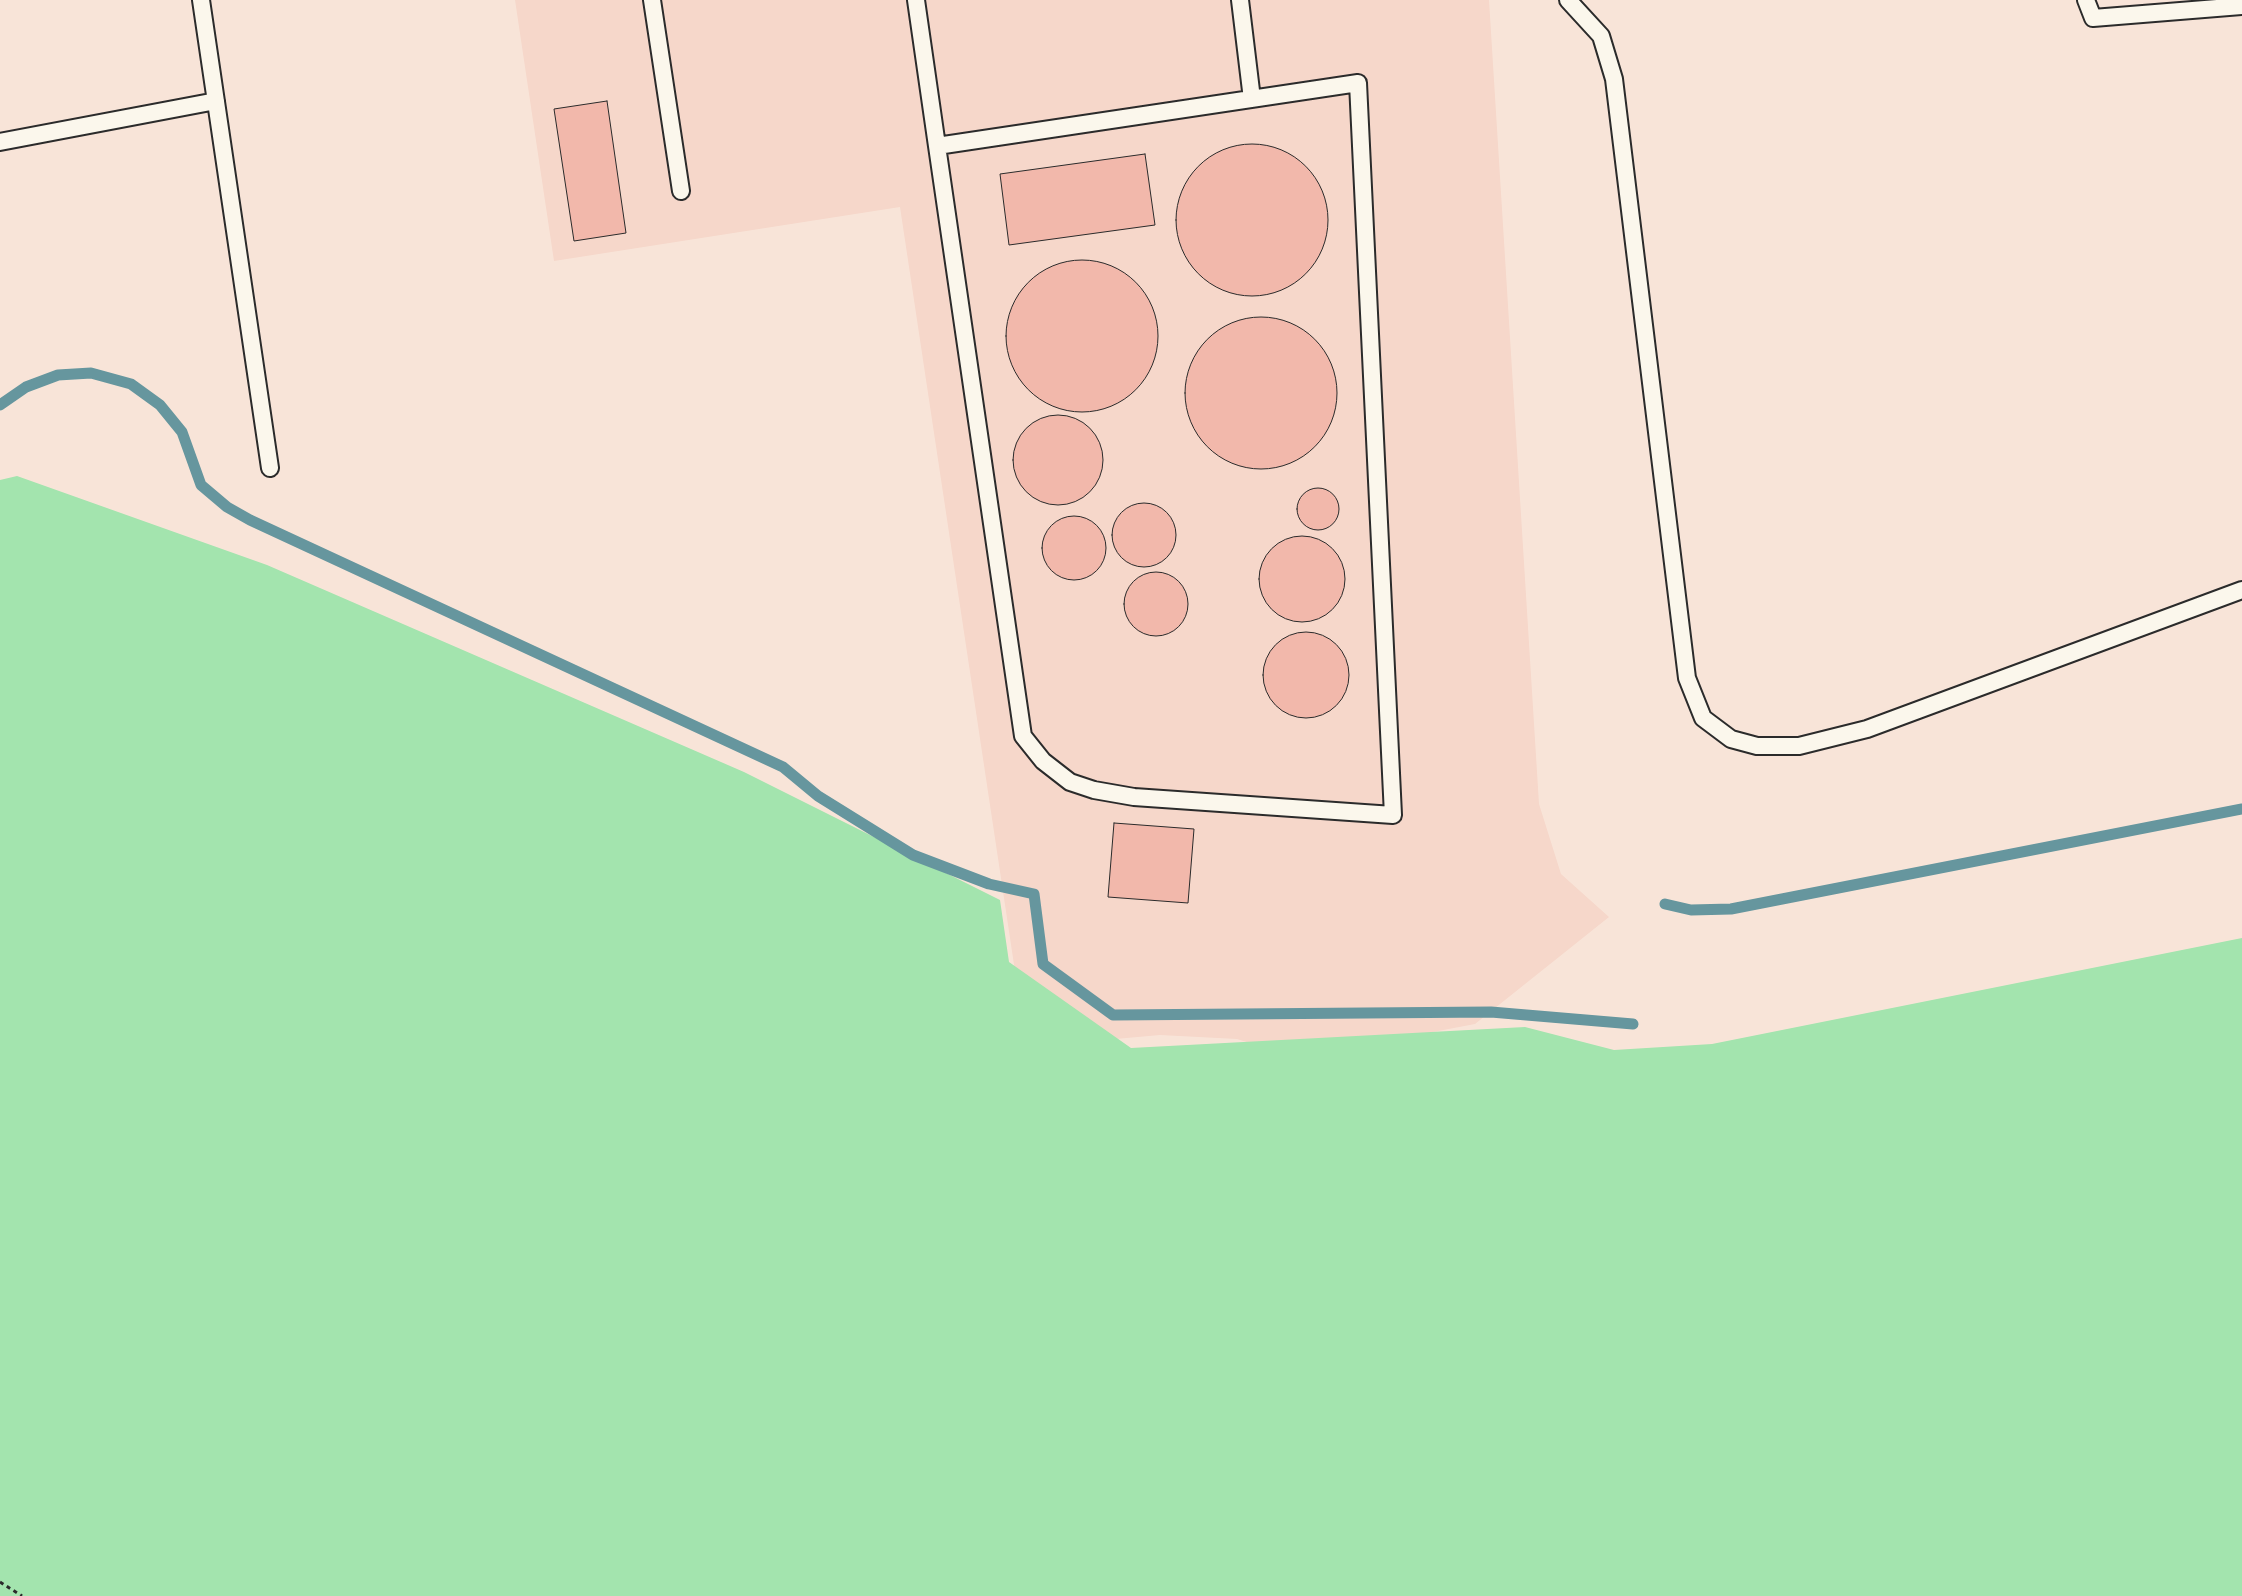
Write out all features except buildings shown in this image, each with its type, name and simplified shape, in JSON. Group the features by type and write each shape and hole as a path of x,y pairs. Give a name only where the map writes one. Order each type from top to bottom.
{"lane":[{"path":"201,0 270,468"},
{"path":"652,0 681,191"},
{"path":"916,0 937,146 1023,736 1044,761 1070,782 1094,790 1134,797 1393,815 1358,83 937,146"},
{"path":"1240,0 1252,99"},
{"path":"1568,0 1601,36 1614,79 1687,678 1703,718 1731,740 1757,746 1799,746 1867,729 2242,590"},
{"path":"2086,0 2093,18 2242,6"},
{"path":"0,142 216,101"}],"path":[{"path":"0,1582 22,1596"}],"shaded area":[{"path":"515,0 1489,0 1539,804 1561,874 1609,917 1475,1024 1417,1035 1269,1049 1237,1039 1160,1035 1060,1044 1024,1031 900,207 554,261"}],"green space":[{"path":"17,476 267,565 744,772 1000,900 1009,962 1131,1048 1525,1027 1614,1050 1712,1044 2242,938 2242,1596 0,1596 0,480"}],"waterway":[{"path":"0,405 26,387 58,375 91,373 131,384 160,405 182,432 201,485 227,507 250,520 783,767 818,796 913,855 989,884 1034,894 1043,964 1113,1015 1491,1012 1633,1024"},
{"path":"1665,904 1691,910 1731,909 2242,809"}]}
